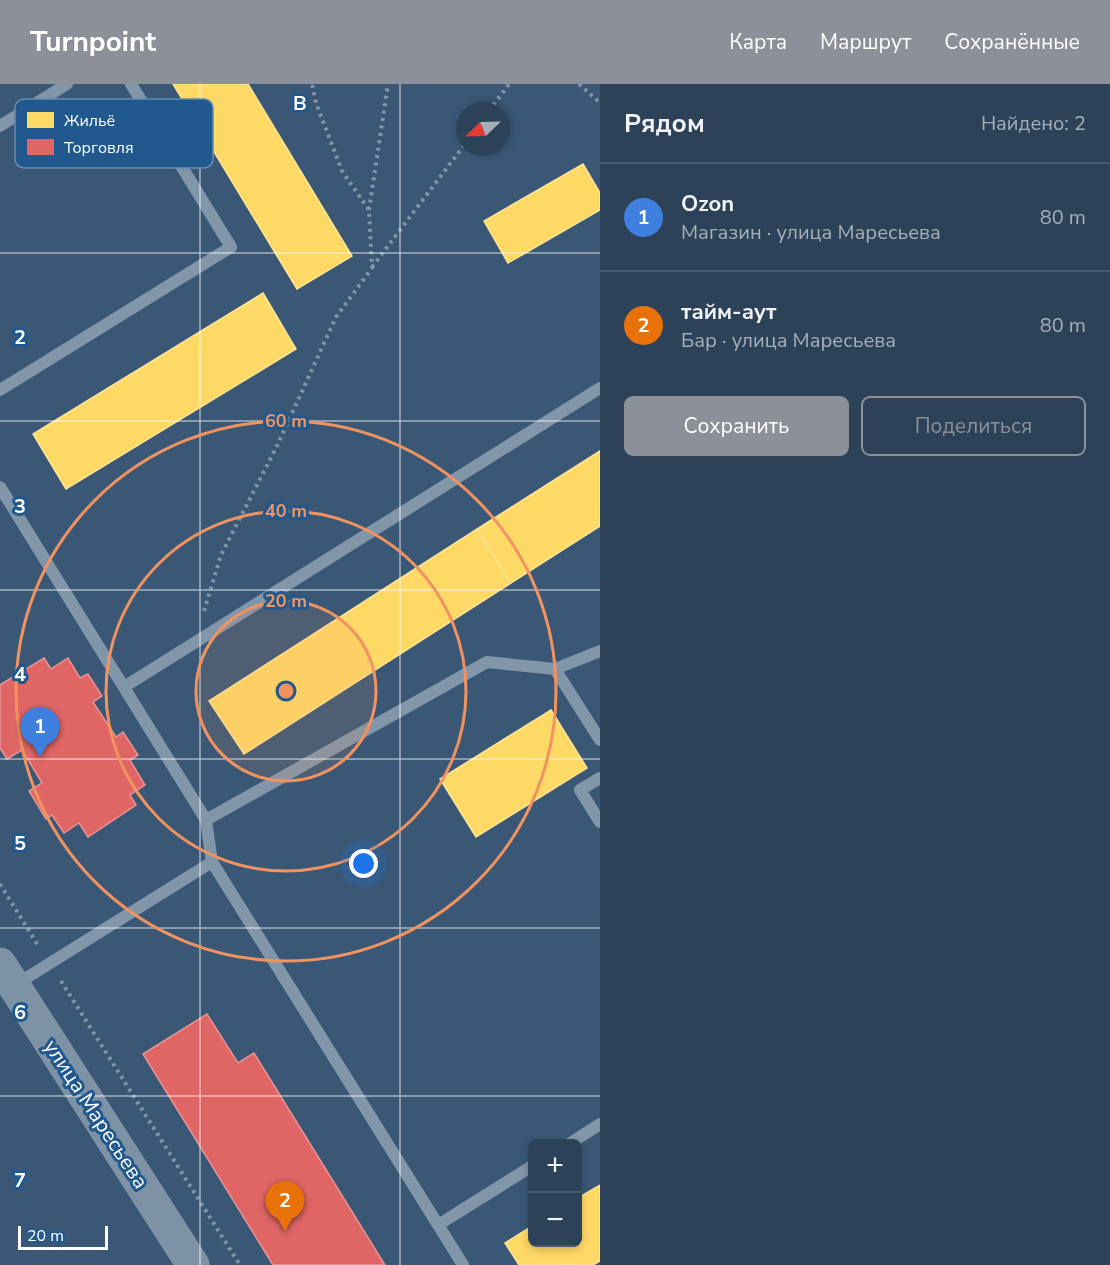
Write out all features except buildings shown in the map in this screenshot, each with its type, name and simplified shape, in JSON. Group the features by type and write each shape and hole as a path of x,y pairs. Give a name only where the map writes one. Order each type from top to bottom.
{"street":[{"name":"улица Маресьева","path":"7,975 193,1265"}],"lane":[{"path":"43,99 67,84"},
{"path":"131,84 140,99"},
{"path":"0,126 15,117"},
{"path":"0,390 231,247 183,168"},
{"path":"124,687 600,388"},
{"path":"0,487 206,820 212,861 463,1265"},
{"path":"206,820 487,662 555,669 600,651"},
{"path":"555,669 600,740"},
{"path":"600,778 580,790 600,822"},
{"path":"7,975 49,963 212,861"},
{"path":"576,1139 600,1124"},
{"path":"438,1225 528,1169"}],"path":[{"path":"312,84 316,103 342,171 369,210"},
{"path":"372,268 369,210 388,84"},
{"path":"496,102 509,84"},
{"path":"579,84 600,103"},
{"path":"194,643 221,555 277,446 336,317 456,156"},
{"path":"0,884 240,1265"}],"place":[{"name":"Ozon","path":"40,757"},
{"name":"тайм-аут","path":"285,1231"}]}
